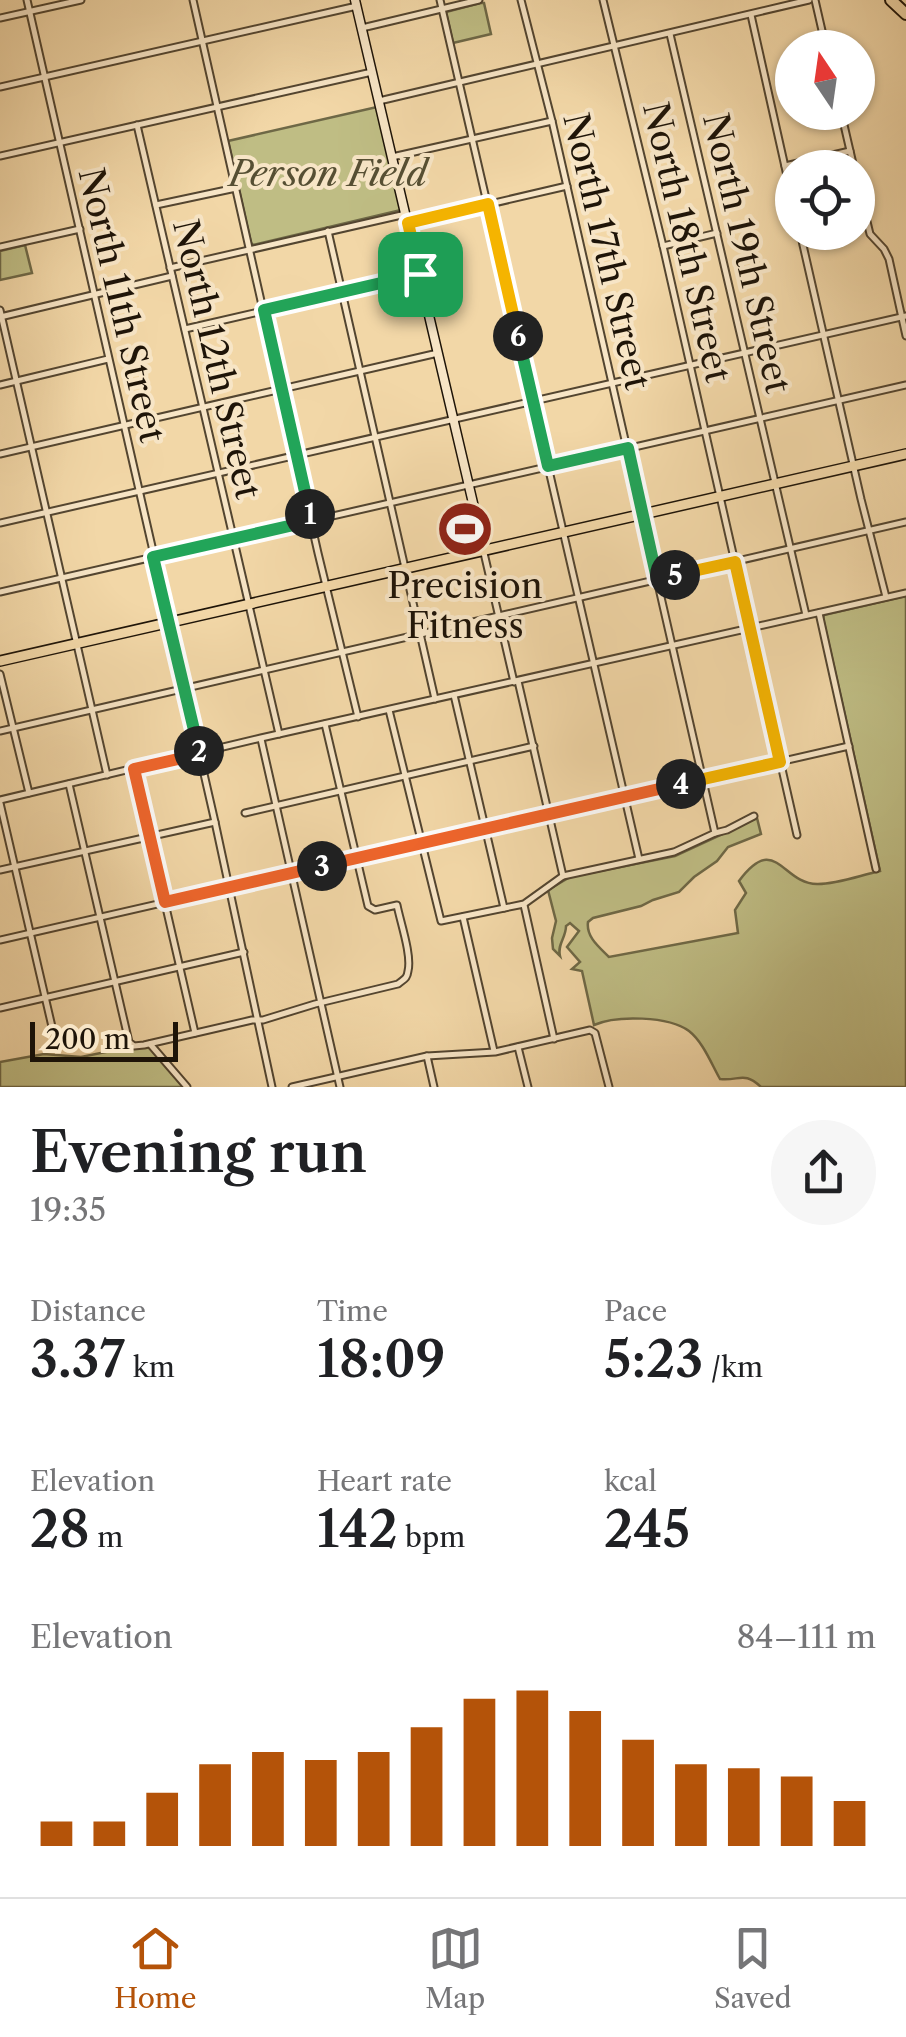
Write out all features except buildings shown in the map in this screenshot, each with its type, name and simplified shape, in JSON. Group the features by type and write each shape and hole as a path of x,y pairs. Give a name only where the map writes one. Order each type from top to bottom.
{"highway":[{"path":"891,0 906,14"}],"main road":[{"path":"356,3 484,550"},
{"path":"0,661 906,454"}],"street":[{"name":"North 11th Street","path":"26,0 200,754 272,1087"},
{"path":"0,18 81,0"},
{"path":"193,0 358,717"},
{"path":"440,0 639,859"},
{"path":"362,28 479,0"},
{"name":"North 17th Street","path":"521,0 628,448 714,833"},
{"name":"North 18th Street","path":"603,0 664,246 797,836"},
{"path":"379,100 812,0 821,30"},
{"path":"0,87 356,3"},
{"path":"750,14 781,150"},
{"name":"North 19th Street","path":"670,34 806,616"},
{"path":"0,156 372,72"},
{"path":"392,157 552,121"},
{"name":"North 12th Street","path":"137,125 279,734"},
{"path":"108,775 0,315 95,294 328,231 488,204 567,186"},
{"path":"156,205 236,188"},
{"path":"0,247 80,228"},
{"path":"328,231 435,699"},
{"path":"664,246 718,233"},
{"path":"875,239 889,258 906,336"},
{"path":"804,250 886,598"},
{"path":"185,330 420,274"},
{"path":"0,523 904,316"},
{"path":"0,454 438,353"},
{"path":"0,385 108,360"},
{"path":"0,592 906,385"},
{"path":"0,730 906,522"},
{"path":"484,550 564,876"},
{"path":"53,1031 0,802 261,738 906,593"},
{"path":"819,613 876,868"},
{"path":"0,674 29,793"},
{"path":"454,695 504,908"},
{"path":"389,710 438,918 442,921 524,904 564,876 674,852 754,816"},
{"path":"68,784 126,1038 136,1046 258,1020 398,984 406,977 408,962 396,904 374,910 368,906 325,724"},
{"path":"261,738 340,1087"},
{"path":"245,813 534,746"},
{"path":"0,940 849,746"},
{"path":"134,769 195,1033"},
{"path":"0,870 215,822"},
{"path":"524,904 554,1039"},
{"path":"464,918 494,1052"},
{"path":"0,1008 244,952"},
{"path":"292,1087 427,1056 494,1052 592,1030 609,1087"},
{"path":"150,1043 187,1087"},
{"path":"518,1047 528,1087"},
{"path":"427,1056 434,1087"}],"green space":[{"path":"484,3 491,34 453,43 446,12"},
{"name":"Person Field","path":"377,107 401,210 253,245 228,141"},
{"path":"25,245 32,273 0,280 0,251"},
{"path":"906,596 906,1087 761,1087 746,1078 720,1079 698,1041 680,1026 642,1019 594,1025 582,971 572,969 580,962 567,947 579,931 570,923 560,956 553,949 556,921 548,890 570,877 675,856 757,818 761,834 728,847 679,892 588,922 591,937 609,957 738,933 735,910 746,893 739,881 762,861 771,860 796,877 818,884 880,871 823,618"},
{"path":"150,1043 187,1087 0,1087 0,1062 44,1054 81,1057"}],"place":[{"name":"Precision Fitness","path":"465,529"}],"route":[{"path":"488,204 548,466 628,448 657,579 735,562 780,762 165,902 134,769 200,754 153,557 311,521 264,310 420,274 408,223 488,204"}]}
